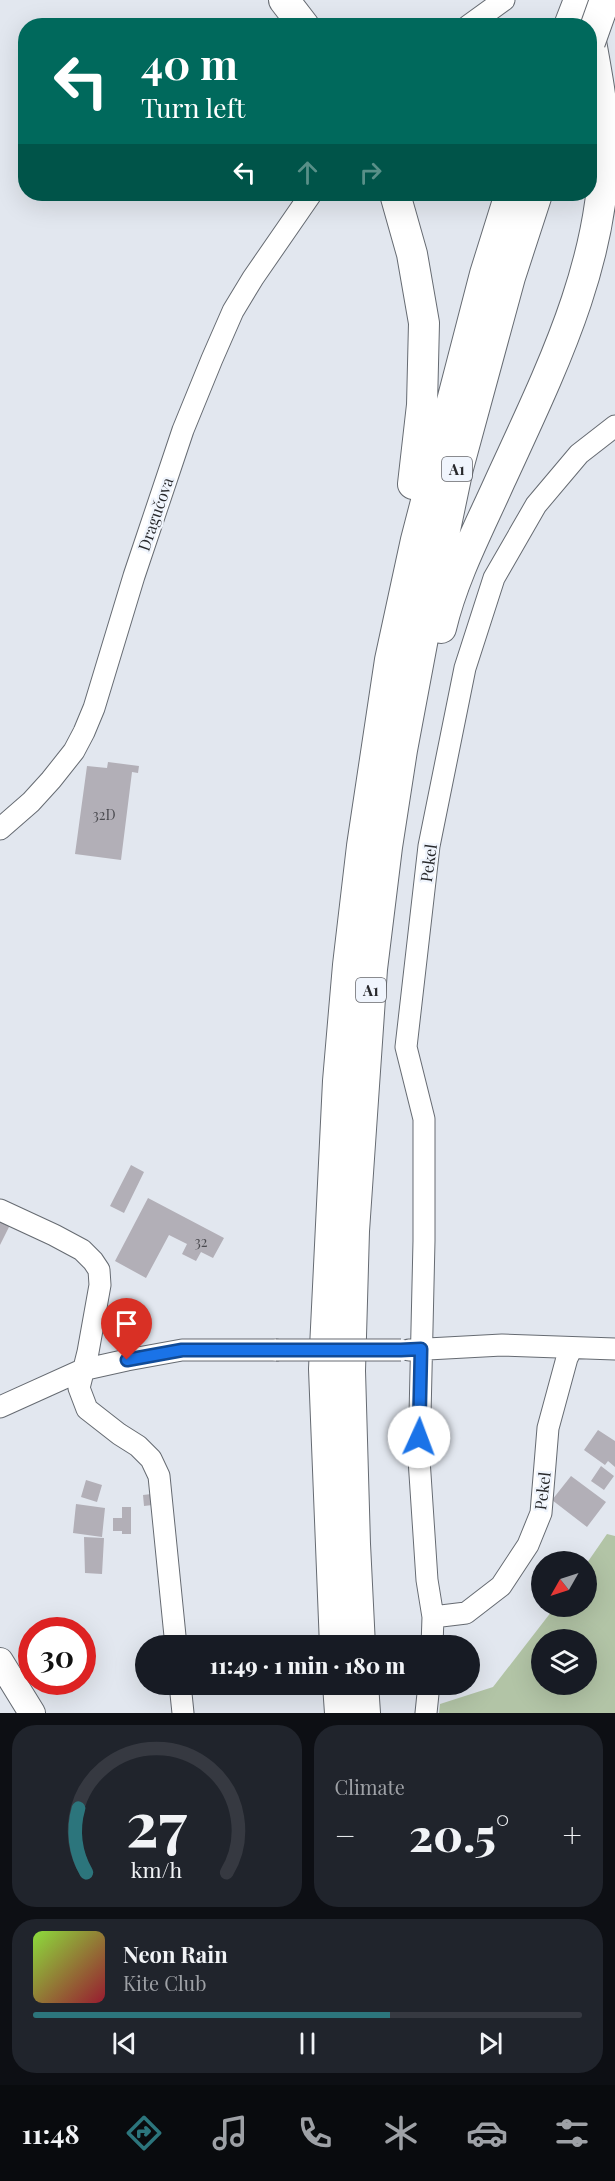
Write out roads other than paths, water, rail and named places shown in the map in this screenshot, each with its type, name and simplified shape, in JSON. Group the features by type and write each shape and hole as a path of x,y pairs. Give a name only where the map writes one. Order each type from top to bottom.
{"highway":[{"path":"284,0 298,18"},
{"path":"572,18 580,0"},
{"path":"580,0 586,18"},
{"path":"597,22 605,0"},
{"path":"402,750 418,722 443,617 467,552 567,329 587,260 599,206 604,140 597,77"},
{"path":"390,660 385,633 405,534 416,463 422,405 424,323 412,254 397,201"},
{"name":"A1","path":"335,1635 324,1369 338,1081 348,965 362,846 390,660 435,463 485,274 508,201"},
{"name":"A1","path":"359,1635 350,1371 354,1231 372,969 402,750 458,468 510,277 535,201"},
{"path":"339,1695 340,1713"},
{"path":"364,1695 365,1713"}],"main road":[{"path":"0,1661 32,1713"}],"street":[{"path":"479,18 504,0"},
{"name":"Dragučova","path":"0,829 31,802 51,780 74,751 84,732 94,708 134,576 183,430 212,359 238,303 306,201"},
{"name":"Pekel","path":"432,1635 433,1617 427,1580 411,1350 424,1119 406,1047 429,846 465,668 494,578 536,506 579,454 615,426"},
{"path":"0,1210 82,1250 99,1270 100,1284 79,1388 87,1409 138,1446 151,1459 159,1476 175,1635"},
{"path":"0,1407 82,1370 182,1350 411,1350 502,1345 615,1348"},
{"name":"Pekel","path":"433,1617 466,1613 501,1586 528,1545 541,1513 548,1428 567,1358 572,1348"},
{"path":"181,1695 183,1713"},
{"path":"426,1713 428,1695"}]}
